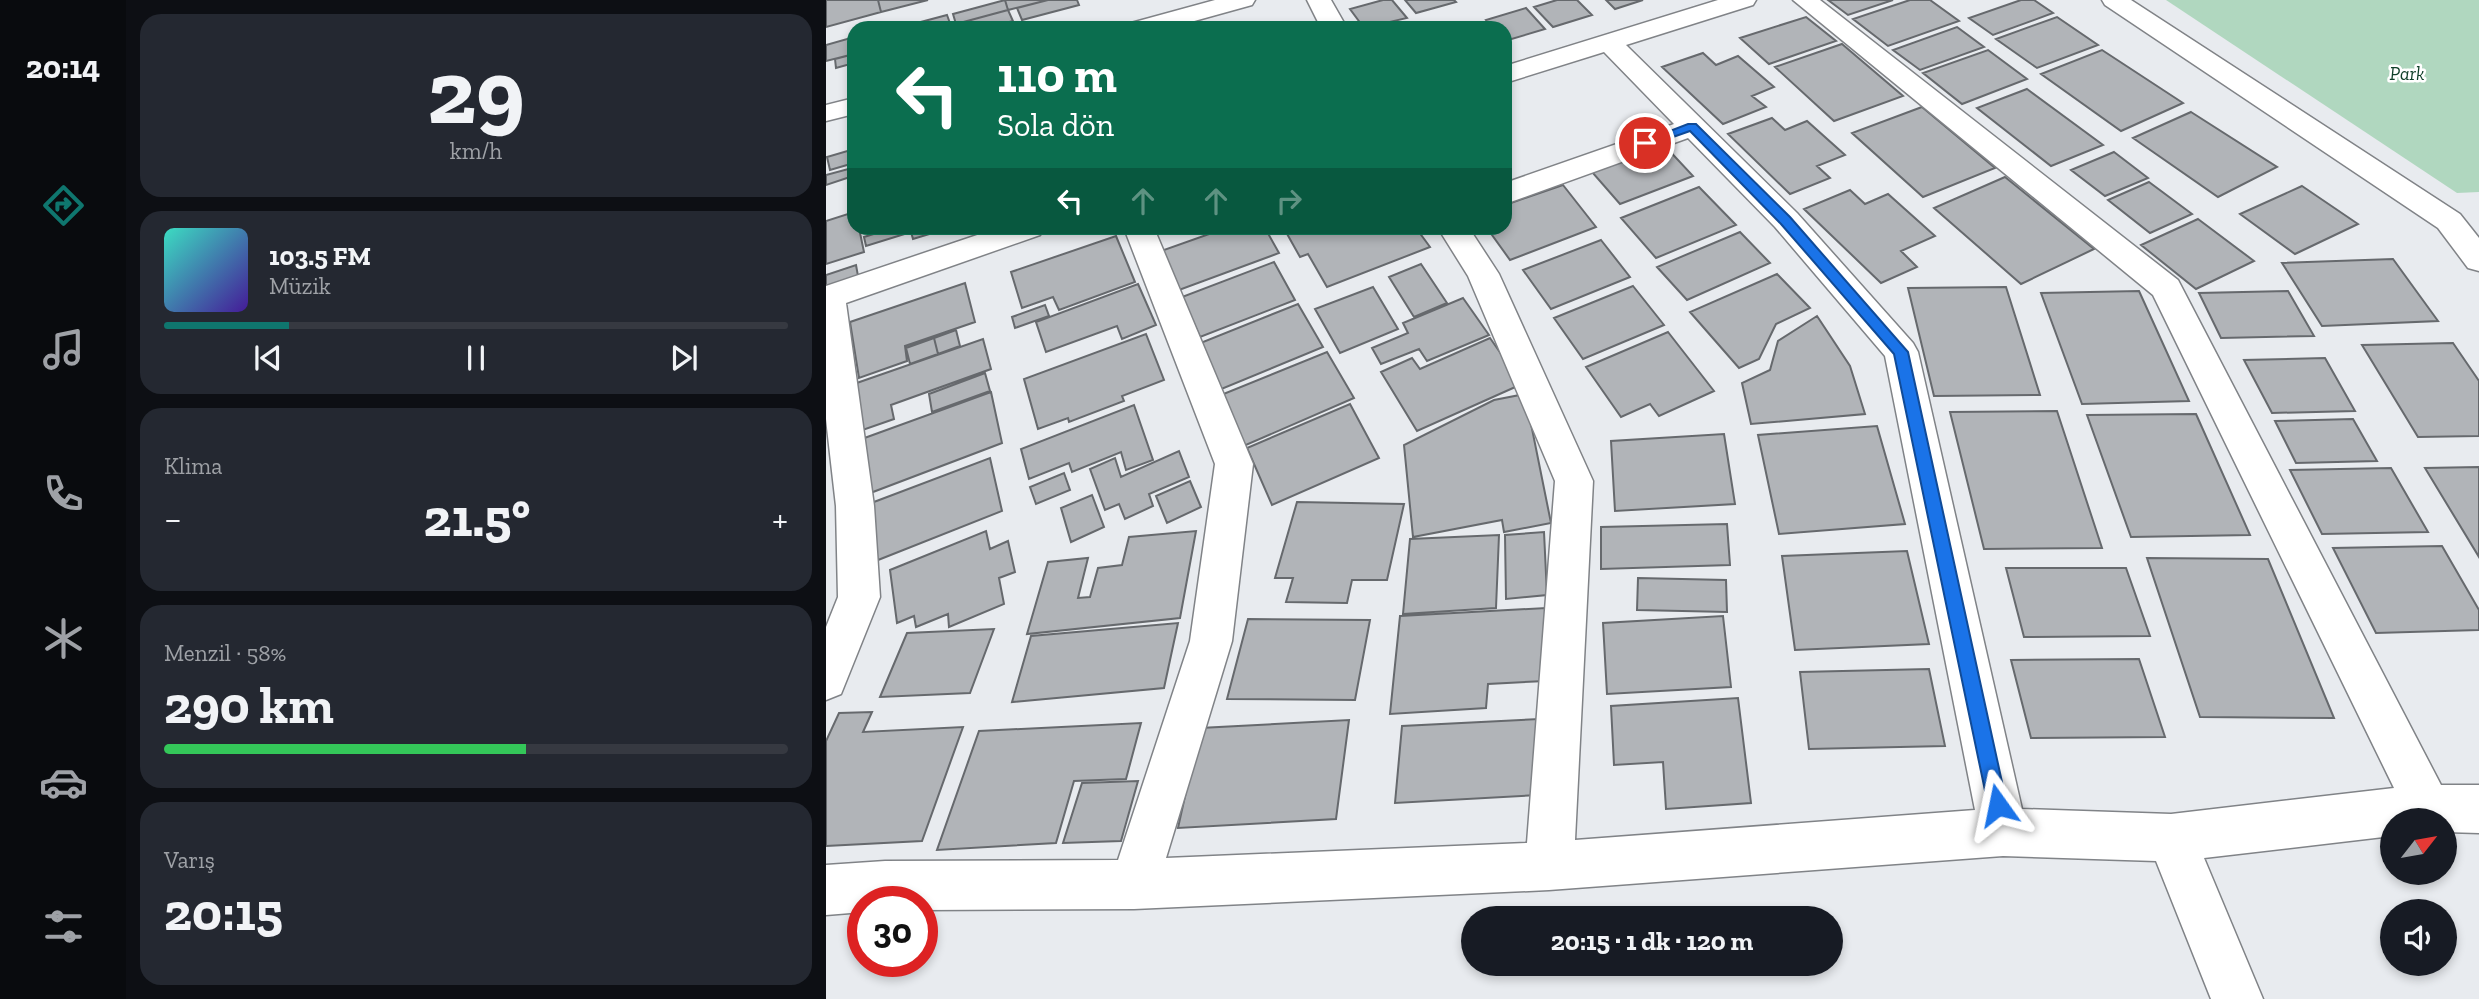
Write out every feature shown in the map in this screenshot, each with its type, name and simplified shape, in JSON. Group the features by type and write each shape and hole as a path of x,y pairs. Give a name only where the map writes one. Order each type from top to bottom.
{"street":[{"path":"1166,21 1242,0"},
{"path":"1319,0 1330,21"},
{"path":"1512,73 1744,0"},
{"path":"1805,0 2166,288 2428,808"},
{"path":"2114,0 2449,221 2479,260"},
{"path":"1609,43 1786,220 1901,352 2003,831"},
{"path":"826,113 847,108"},
{"path":"1512,191 1692,127"},
{"path":"2449,221 2479,220"},
{"path":"826,679 859,597 855,506 828,297 1009,235"},
{"path":"1134,884 1211,641 1234,464 1142,235"},
{"path":"1457,235 1483,274 1574,481 1549,866"},
{"path":"2457,809 2479,809"},
{"path":"826,890 885,886 1134,884 1549,866 2003,831 2171,838 2380,814"},
{"path":"2171,838 2236,999"}],"green space":[{"name":"Park","path":"2166,0 2479,0 2479,192 2457,193"}],"building":[{"path":"826,0 878,0 881,12 826,27"},
{"path":"878,0 928,0 881,12"},
{"path":"1005,0 1008,10 967,21 955,21 953,14"},
{"path":"1005,0 1048,0 1008,10"},
{"path":"1048,0 1077,0 1079,5 1022,20 1017,8"},
{"path":"1392,0 1407,18 1394,21 1359,21 1350,9"},
{"path":"1405,0 1454,0 1456,2 1416,13"},
{"path":"1557,0 1577,0 1592,15 1553,27 1534,7"},
{"path":"1606,0 1643,0 1615,9"},
{"path":"1828,0 1893,0 1848,15"},
{"path":"1910,0 1930,0 1959,21 1888,46 1853,19"},
{"path":"2021,0 2034,0 2053,13 1993,35 1969,18"},
{"path":"1526,8 1545,29 1512,39 1512,21 1486,20"},
{"path":"1008,10 1013,21 967,21"},
{"path":"947,15 949,21 924,21"},
{"path":"1806,17 1836,41 1769,64 1740,38"},
{"path":"2057,17 2098,45 2037,68 1996,39"},
{"path":"1957,27 1984,47 1920,70 1893,50"},
{"path":"847,39 847,56 826,61 826,45"},
{"path":"1842,44 1903,96 1834,121 1775,67"},
{"path":"1988,50 2027,79 1962,104 1923,73"},
{"path":"2102,50 2183,103 2121,131 2041,74"},
{"path":"1703,53 1716,65 1738,56 1774,87 1752,96 1766,107 1723,124 1662,67"},
{"path":"847,56 847,65 836,68 835,59"},
{"path":"2027,89 2103,145 2051,166 1977,108"},
{"path":"1922,107 1995,168 1923,197 1852,133"},
{"path":"2191,112 2277,167 2218,197 2133,138"},
{"path":"1772,118 1785,130 1807,121 1845,155 1817,166 1830,178 1790,194 1728,134"},
{"path":"1664,145 1693,176 1620,204 1592,172"},
{"path":"847,151 847,165 830,170 827,157"},
{"path":"2114,152 2148,178 2105,196 2071,170"},
{"path":"847,169 847,178 826,185 826,175"},
{"path":"2005,177 2094,249 2021,284 1934,208"},
{"path":"2149,182 2192,214 2150,233 2108,200"},
{"path":"1563,185 1596,227 1510,260 1492,235 1512,235 1512,203"},
{"path":"2302,186 2358,224 2295,254 2240,214"},
{"path":"1699,187 1736,225 1656,258 1621,218"},
{"path":"1850,190 1865,204 1888,194 1935,236 1901,251 1917,267 1881,283 1804,209"},
{"path":"847,214 847,235 860,235 864,252 826,264 826,221"},
{"path":"2198,219 2254,261 2196,289 2141,245"},
{"path":"1740,232 1770,263 1687,300 1657,267"},
{"path":"870,235 901,235 866,246 864,237"},
{"path":"1206,235 1269,235 1279,253 1179,290 1161,251"},
{"path":"1288,235 1421,235 1430,247 1327,287 1308,254 1300,257"},
{"path":"1116,236 1135,282 1059,310 1053,297 1022,308 1011,272"},
{"path":"1601,240 1630,277 1551,309 1523,270"},
{"path":"2393,259 2438,321 2322,326 2282,263"},
{"path":"1274,262 1295,300 1200,337 1182,297"},
{"path":"1421,264 1447,303 1414,317 1389,277"},
{"path":"856,265 858,276 826,286 826,275"},
{"path":"1777,274 1810,308 1776,324 1759,359 1739,368 1690,312"},
{"path":"965,283 975,322 905,346 907,361 859,378 850,322"},
{"path":"1138,284 1156,325 1122,339 1117,326 1046,352 1036,322"},
{"path":"1633,286 1664,325 1583,359 1554,318"},
{"path":"1373,287 1398,329 1340,353 1315,309"},
{"path":"2006,287 2040,395 1934,396 1908,288"},
{"path":"2139,291 2189,401 2082,404 2041,293"},
{"path":"2288,291 2314,336 2221,338 2199,293"},
{"path":"1463,298 1489,335 1427,361 1419,349 1381,364 1372,348 1408,333 1403,323"},
{"path":"1298,304 1323,347 1219,390 1198,344"},
{"path":"1045,305 1049,316 1015,328 1012,317"},
{"path":"1817,316 1850,366 1865,414 1751,424 1742,383 1770,370 1778,341"},
{"path":"956,330 960,346 938,354 934,338"},
{"path":"1668,332 1714,391 1659,416 1650,404 1621,417 1586,367"},
{"path":"1146,334 1164,380 1122,396 1124,401 1069,422 1068,418 1038,429 1024,379"},
{"path":"934,338 938,354 910,364 906,348"},
{"path":"1490,338 1522,384 1417,431 1381,372 1412,358 1420,369"},
{"path":"983,339 991,369 891,405 894,419 857,432 851,385"},
{"path":"2453,343 2479,381 2479,436 2418,437 2362,345"},
{"path":"1327,352 1354,398 1239,448 1216,397"},
{"path":"2325,358 2355,411 2272,413 2244,360"},
{"path":"985,373 990,391 932,412 929,394"},
{"path":"991,392 1002,443 865,495 859,440"},
{"path":"1525,394 1551,523 1504,532 1502,520 1413,537 1404,445 1494,400"},
{"path":"1350,404 1379,458 1272,505 1247,448"},
{"path":"1134,405 1153,460 1126,470 1121,452 1072,472 1069,463 1029,479 1021,449"},
{"path":"2057,411 2102,548 1984,549 1950,412"},
{"path":"2196,414 2250,535 2131,537 2087,415"},
{"path":"2353,419 2377,461 2296,463 2275,421"},
{"path":"1877,426 1905,524 1779,534 1758,435"},
{"path":"1724,434 1735,504 1615,511 1611,441"},
{"path":"1179,451 1189,477 1149,494 1153,506 1125,519 1119,504 1105,510 1090,469 1115,458 1121,477"},
{"path":"990,458 1002,511 873,562 866,505"},
{"path":"2479,467 2479,557 2425,468"},
{"path":"2391,468 2428,532 2322,534 2290,470"},
{"path":"1064,473 1070,490 1036,504 1030,487"},
{"path":"1190,481 1201,507 1167,523 1156,496"},
{"path":"1092,495 1104,527 1071,542 1061,508"},
{"path":"1297,502 1404,504 1387,580 1352,580 1347,603 1286,602 1293,578 1275,578"},
{"path":"1727,524 1730,565 1601,569 1601,527"},
{"path":"986,531 990,549 1008,541 1015,572 999,578 1004,604 949,627 948,614 916,627 914,616 897,623 890,570"},
{"path":"1196,531 1180,618 1027,634 1048,562 1088,558 1078,598 1090,597 1098,568 1122,565 1129,537"},
{"path":"1544,532 1547,595 1506,599 1505,535"},
{"path":"1499,535 1496,608 1403,614 1410,539"},
{"path":"2442,546 2479,610 2479,630 2376,633 2333,548"},
{"path":"1907,551 1929,644 1795,650 1782,556"},
{"path":"2147,558 2268,559 2334,718 2200,717"},
{"path":"2006,568 2126,568 2150,636 2024,637"},
{"path":"1638,578 1726,580 1727,612 1637,610"},
{"path":"1546,608 1545,681 1488,684 1486,708 1390,714 1400,616"},
{"path":"1723,616 1731,687 1607,694 1603,623"},
{"path":"1248,619 1370,620 1355,700 1227,699"},
{"path":"1178,623 1164,688 1012,702 1031,636"},
{"path":"994,629 970,693 880,697 907,633"},
{"path":"2139,659 2165,737 2031,738 2011,660"},
{"path":"1929,669 1945,746 1809,749 1800,672"},
{"path":"1738,698 1751,803 1666,809 1663,762 1614,765 1611,706"},
{"path":"872,712 863,732 963,727 922,841 826,846 826,741 839,713"},
{"path":"1539,719 1538,795 1395,803 1402,726"},
{"path":"1349,720 1336,819 1178,828 1200,728"},
{"path":"1141,723 1126,779 1074,781 1056,843 937,850 979,731"},
{"path":"1138,781 1121,841 1063,843 1082,783"}],"route":[{"path":"1645,143 1692,127 1786,220 1901,352 1998,805"}]}
